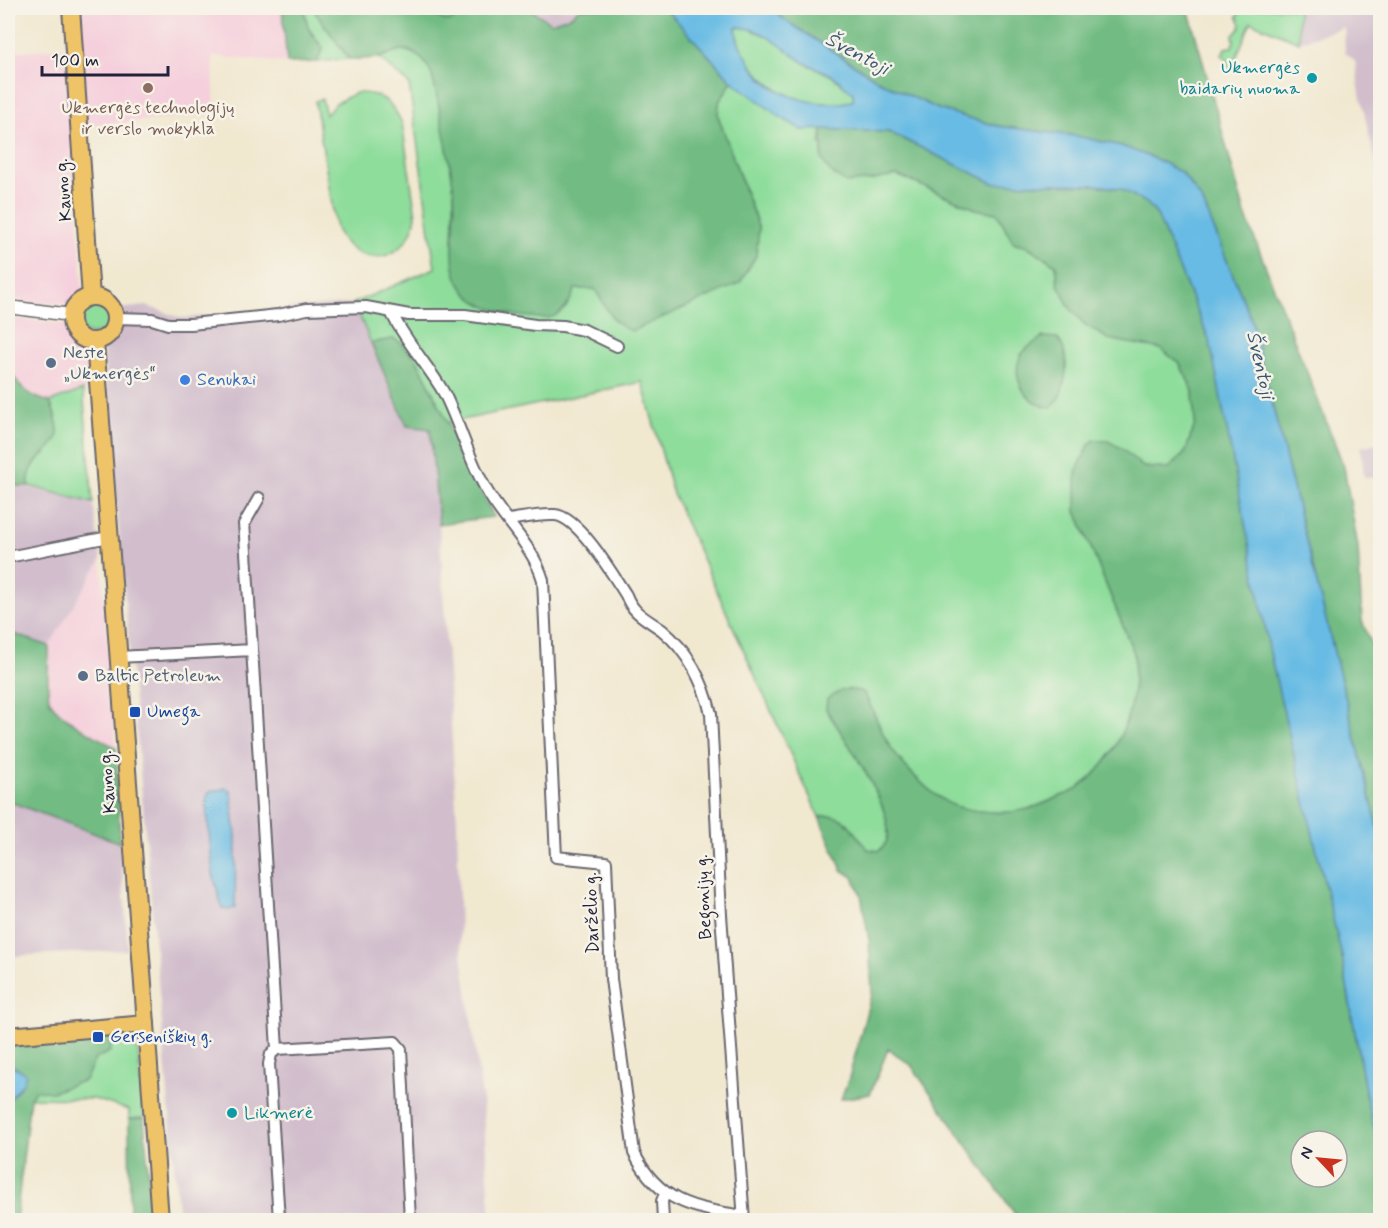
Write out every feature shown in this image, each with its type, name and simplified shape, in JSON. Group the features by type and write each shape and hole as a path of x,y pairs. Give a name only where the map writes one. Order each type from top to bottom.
{"main road":[{"name":"Kauno g.","path":"70,8 91,297"},
{"path":"91,297 106,301 112,308 115,318 108,335 94,341 85,339 76,333 71,315 78,302 91,297"},
{"name":"Kauno g.","path":"94,341 160,1221"},
{"path":"8,1036 146,1024"}],"street":[{"path":"8,307 71,315"},
{"path":"115,318 152,319 168,324 191,324 278,315 307,309 366,307 409,315 465,315 535,325 563,326 584,330 617,346"},
{"path":"391,312 443,393 486,489 508,520"},
{"path":"259,498 244,524 277,1049"},
{"name":"Begonijų g.","path":"508,520 555,515 570,521 593,548 626,595 629,603 645,621 661,630 675,642 697,673 708,699 711,714 721,915 744,1218"},
{"name":"Darželio g.","path":"508,520 536,561 545,591 556,857 606,862 611,979 634,1153 648,1178 665,1194 711,1211 744,1218"},
{"path":"8,557 109,537"},
{"path":"118,657 252,651"},
{"path":"279,1221 269,1064 271,1054 277,1049 395,1042 400,1049 410,1221"},
{"path":"663,1221 662,1201 665,1194"}],"shaded area":[{"name":"Ukmergės technologijų ir verslo mokykla","path":"76,8 282,8 287,63 213,56 215,114 85,126"},
{"path":"528,8 579,8 573,15 551,23"},
{"path":"1298,8 1380,8 1380,183 1355,61 1345,52 1344,27 1299,42"},
{"path":"66,48 83,290 76,300 68,304 30,303 8,297 8,52"},
{"path":"354,303 430,429 439,524 457,820 460,941 482,1097 491,1220 179,1220 103,346 116,331 118,309 147,306 181,318"},
{"path":"10,318 65,324 87,348 91,389 50,402 39,399 20,386 8,370"},
{"path":"1380,442 1380,478 1364,477 1361,447"},
{"path":"10,483 93,503 101,560 49,646 8,632 8,494"},
{"path":"101,560 116,748 67,718 49,700 49,646"},
{"path":"8,801 120,843 128,950 14,956 10,1023 8,1023"}],"green space":[{"path":"282,8 304,8 308,28 323,49 317,62 287,63"},
{"path":"304,8 312,8 349,59 317,62 323,48 308,28"},
{"path":"312,8 429,8 438,18 451,21 463,8 528,8 551,23 573,15 579,8 665,8 732,81 719,102 718,116 759,229 756,256 740,283 632,331 614,320 595,289 575,289 563,310 547,318 510,314 482,305 462,287 455,274 453,182 435,87 428,67 419,57 407,50 377,58 349,59"},
{"path":"429,8 463,8 451,21 439,18"},
{"path":"772,8 1188,8 1245,214 1344,467 1358,547 1362,621 1380,665 1380,836 1251,319 1202,200 1182,173 1158,160 1122,146 1076,136 997,126 938,109 879,81 782,18"},
{"path":"1244,8 1298,8 1299,42 1251,22 1231,70 1226,64 1227,59 1222,55 1225,48 1232,47 1233,35 1239,30 1241,24 1237,16"},
{"path":"736,27 748,28 775,40 805,63 832,76 853,93 853,101 821,103 806,101 779,90 755,70 746,57 740,46"},
{"path":"397,49 414,54 428,66 444,129 453,186 453,247 458,278 542,318 564,310 575,289 595,289 615,322 759,229 718,116 719,102 732,81 780,117 802,130 822,129 820,143 874,180 897,175 976,209 997,213 1013,242 1027,246 1056,265 1058,284 1070,308 1138,344 1161,349 1180,364 1193,391 1195,424 1185,453 1168,469 1143,467 1121,448 1076,511 1134,653 1133,692 1124,729 1105,762 1092,776 1072,792 1024,810 991,812 954,806 928,789 897,757 868,700 826,709 866,773 884,810 888,827 884,846 879,851 867,849 853,830 841,820 827,816 819,817 673,494 642,382 448,423 416,358 393,339 371,343 354,303 435,268 409,84 379,58","holes":["1018,365 1065,372 1060,395 1044,407 1024,391"]},
{"path":"355,93 371,94 384,99 394,108 402,123 416,216 411,232 403,244 393,253 381,257 356,252 345,243 336,229 315,101 322,99 326,115 336,103"},
{"path":"822,129 889,132 993,183 1096,185 1121,189 1147,203 1157,215 1210,342 1342,957 1367,1102 1380,1151 1380,1205 1375,1220 1019,1220 911,1065 888,1049 870,1094 841,1099 849,1078 872,992 869,940 861,895 853,877 842,870 819,817 842,819 853,829 867,849 879,851 886,841 888,827 876,792 826,709 827,699 844,690 863,692 897,757 928,789 954,806 985,812 1024,810 1077,789 1105,762 1124,729 1135,673 1134,653 1076,511 1076,472 1089,445 1094,440 1108,441 1121,448 1143,467 1168,469 1185,453 1195,424 1193,391 1180,364 1161,349 1108,339 1084,324 1070,308 1058,284 1056,265 1027,246 1013,242 997,213 976,209 897,175 846,183 829,171 822,159"},
{"path":"93,302 104,307 109,318 104,329 93,334 82,329 77,318 82,307"},
{"path":"1043,337 1057,338 1065,353 1064,383 1052,407 1043,406 1028,397 1019,382 1017,373 1021,355"},
{"path":"393,339 400,342 416,358 494,517 439,524 430,429 407,426 371,343"},
{"path":"8,370 25,390 50,402 58,426 56,440 32,469 29,486 17,486 10,483 13,475"},
{"path":"83,390 93,503 29,486 33,467 56,441 53,409 50,402"},
{"path":"8,632 49,646 48,686 52,705 78,726 116,748 120,843 8,801"},
{"path":"125,1035 138,1051 144,1118 129,1119 129,1110 94,1099 30,1098 34,1089 52,1092 85,1080 95,1059 111,1051 109,1037"},
{"path":"59,1036 79,1040 109,1037 111,1051 95,1059 85,1080 52,1092 35,1090 30,1098 16,1220 8,1220 8,1101 23,1083 10,1065 8,1066 8,1042"},
{"path":"144,1118 152,1220 130,1220 129,1119"}],"water":[{"name":"Šventoji","path":"665,8 772,8 782,18 879,81 938,109 997,126 1076,136 1122,146 1158,160 1182,173 1202,200 1251,319 1380,836 1380,1151 1367,1102 1342,957 1272,663 1210,342 1157,215 1147,203 1121,189 1096,185 993,183 889,132 802,130 780,117 732,81","holes":["736,27 747,28 765,35 805,63 834,77 853,93 853,101 814,102 789,95 766,82 740,46"]},
{"path":"8,379 13,475 8,494"},
{"path":"226,788 231,792 236,836 235,908 228,910 222,908 213,874 206,801 209,792"},
{"path":"8,1066 26,1075 23,1083 8,1101"}],"place":[{"name":"Ukmergės baidarių nuoma","path":"1312,78"},
{"name":"Ukmergės technologijų ir verslo mokykla","path":"148,88"},
{"name":"Neste „Ukmergės“","path":"51,363"},
{"name":"Senukai","path":"185,380"},
{"name":"Baltic Petroleum","path":"83,676"},
{"name":"Umega","path":"135,712"},
{"name":"Gerseniškių g.","path":"98,1037"},
{"name":"Likmerė","path":"232,1113"}]}
